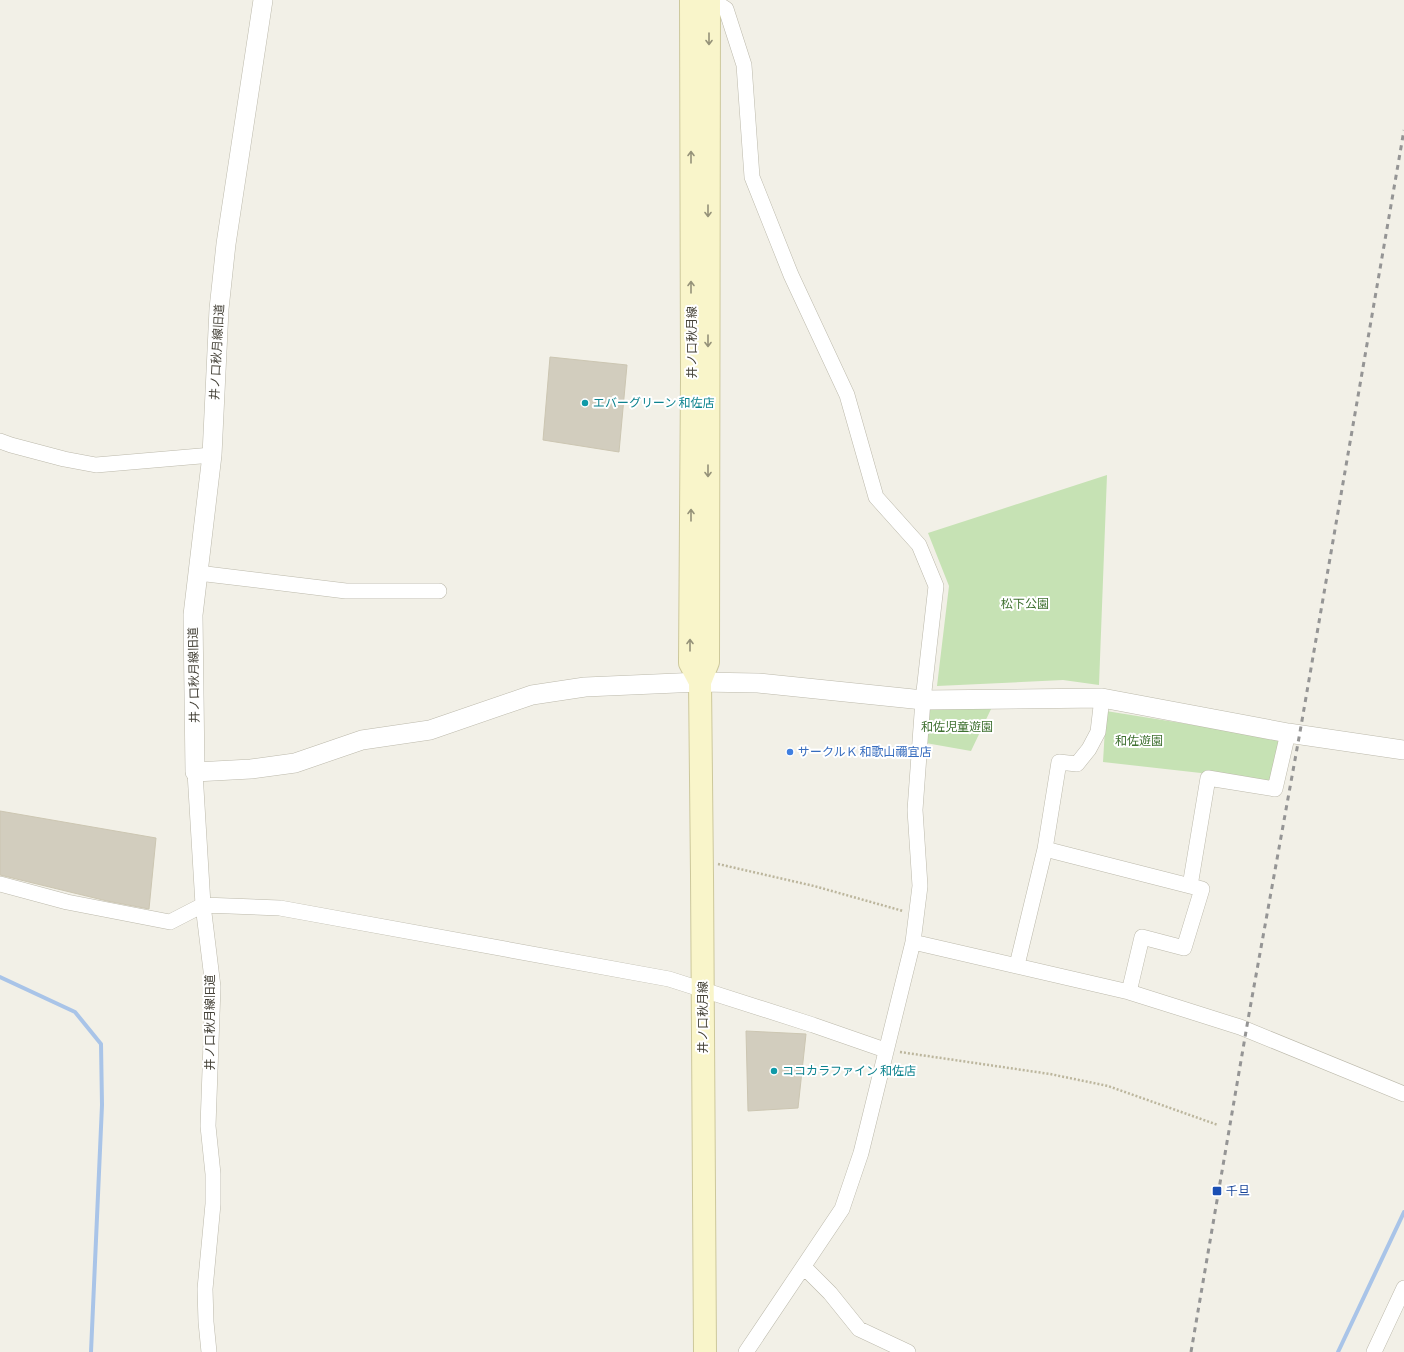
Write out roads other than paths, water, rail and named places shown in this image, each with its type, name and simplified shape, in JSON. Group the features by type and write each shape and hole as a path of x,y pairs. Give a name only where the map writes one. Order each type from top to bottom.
{"main road":[{"name":"井ノ口秋月線","path":"691,0 692,385 690,663 700,682"},
{"name":"井ノ口秋月線","path":"705,1352 700,682 708,662 709,0"}],"street":[{"name":"井ノ口秋月線旧道","path":"209,1352 206,1322 206,1288 213,1204 213,1174 208,1126 213,987 203,905 195,772 193,615 212,455 219,309 226,244 263,0"},
{"path":"712,0 726,9 744,65 752,177 790,274 847,395 876,497 919,545 936,586 924,700 915,810 920,886 913,942 885,1050 861,1153 842,1209 746,1352"},
{"path":"0,441 64,459 96,465 212,455"},
{"path":"198,573 346,592 439,591"},
{"path":"195,772 251,769 295,763 362,740 430,730 532,695 585,687 700,682 758,683 924,700 1102,698 1288,732 1404,750"},
{"path":"1017,965 1045,849 1059,762 1077,764 1089,749 1098,732 1102,698"},
{"path":"1190,886 1208,778 1275,789 1288,732"},
{"path":"1045,849 1202,889 1184,948 1142,937 1129,992"},
{"path":"0,884 67,902 170,922 203,905 280,908 669,979 813,1025 885,1050"},
{"path":"913,942 1129,992 1240,1027 1404,1094"},
{"path":"804,1267 830,1293 859,1329 908,1352"},
{"path":"1374,1352 1404,1288"}],"waterway":[{"path":"0,977 75,1012 101,1044 102,1105 91,1352"},
{"path":"1338,1352 1404,1212"}],"railway":[{"path":"1191,1352 1404,130"}],"place":[{"name":"エバーグリーン 和佐店","path":"585,403"},
{"name":"サークルＫ 和歌山禰宜店","path":"790,752"},
{"name":"ココカラファイン 和佐店","path":"774,1071"},
{"name":"千旦","path":"1217,1191"}],"park label":[{"name":"松下公園","path":"1025,604"},
{"name":"和佐児童遊園","path":"957,727"},
{"name":"和佐遊園","path":"1139,741"}]}
